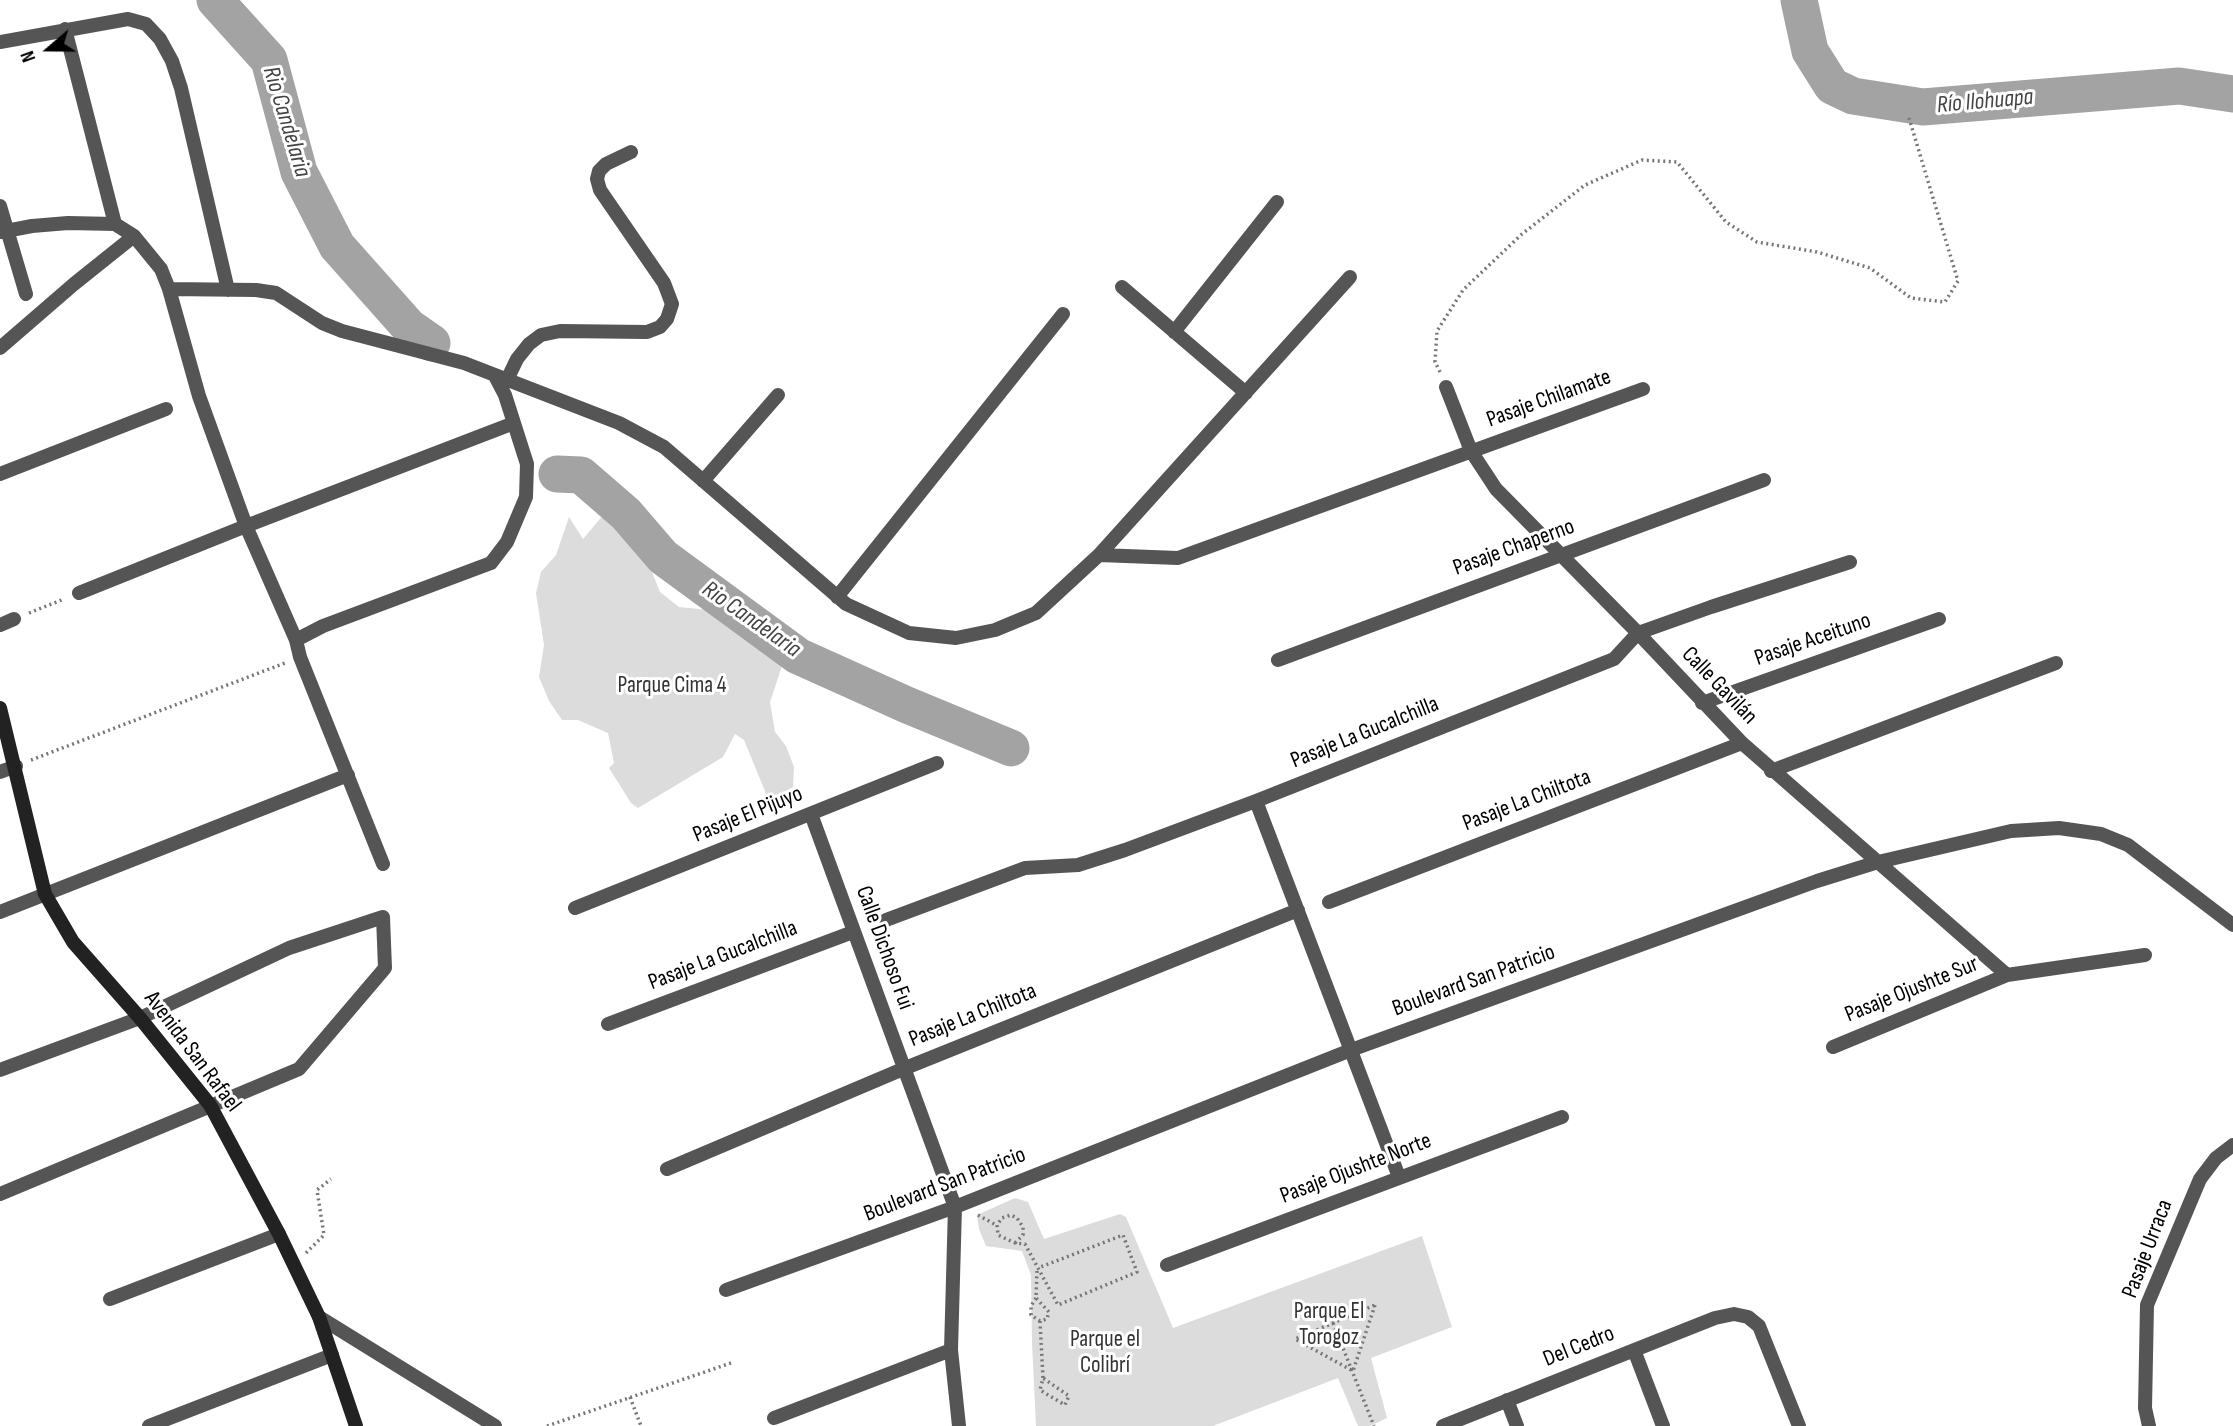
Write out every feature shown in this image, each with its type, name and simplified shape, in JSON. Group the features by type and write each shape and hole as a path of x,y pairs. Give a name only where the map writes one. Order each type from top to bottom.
{"street":[{"path":"0,42 128,19 146,24 160,39 172,61 181,88 228,290"},
{"path":"65,29 115,224"},
{"path":"501,378 529,344 541,335 560,331 648,332 660,327 667,319 672,304 664,283 600,190 597,179 599,171 606,164 631,152"},
{"path":"1174,332 1277,202"},
{"path":"0,206 3,231 26,294"},
{"path":"3,231 68,223 115,224 134,236 161,269 200,396 246,526 296,640 300,657 383,864"},
{"path":"0,348 134,236"},
{"path":"169,289 276,293 323,323 342,331 464,363 619,423 664,447 846,604 909,633 956,638 995,630 1036,613 1099,555 1350,277"},
{"path":"1122,287 1246,393"},
{"path":"837,597 1063,314"},
{"path":"296,640 323,626 491,563 507,542 526,497 527,464 501,378"},
{"name":"Calle Gavilán","path":"1446,387 1471,451 1496,489 1771,771 2007,975"},
{"name":"Pasaje Chilamate","path":"1099,555 1178,558 1643,389"},
{"path":"704,481 778,395"},
{"path":"0,474 166,409"},
{"path":"79,593 514,423"},
{"name":"Pasaje Chaperno","path":"1278,660 1764,480"},
{"name":"Pasaje La Gucalchilla","path":"886,920 1025,868 1078,864 1125,850 1614,659 1638,633 1850,562"},
{"name":"Pasaje Aceituno","path":"1702,703 1939,620"},
{"path":"1771,771 2056,663"},
{"name":"Avenida San Rafael","path":"0,708 45,894 73,942 140,1018 210,1105 279,1234 319,1317 356,1426"},
{"name":"Pasaje La Chiltota","path":"1329,902 1742,743"},
{"name":"Pasaje El Pijuyo","path":"575,908 937,763"},
{"path":"0,772 16,766"},
{"path":"0,912 348,775"},
{"path":"1256,801 1399,1177"},
{"name":"Calle Dichoso Fui","path":"810,814 955,1208 951,1350 960,1426"},
{"name":"Boulevard San Patricio","path":"726,1290 955,1208 1351,1050 1804,885 1878,862 2011,831 2059,828 2101,834 2128,845 2233,925"},
{"name":"Pasaje La Chiltota","path":"667,1169 903,1069 1298,910"},
{"path":"0,1070 140,1018 289,947 383,917 385,968 299,1069 0,1194"},
{"name":"Pasaje La Gucalchilla","path":"608,1024 853,932"},
{"name":"Pasaje Ojushte Sur","path":"1833,1047 2007,975 2145,955"},
{"name":"Pasaje Ojushte Norte","path":"1167,1265 1562,1117"},
{"name":"Pasaje Urraca","path":"2148,1426 2145,1408 2147,1305 2200,1179 2216,1158 2233,1145"},
{"path":"110,1299 279,1234"},
{"name":"Del Cedro","path":"1443,1426 1715,1318 1734,1314 1748,1317 1759,1326 1799,1426"},
{"path":"319,1317 495,1426"},
{"path":"774,1418 951,1350"},
{"path":"1634,1350 1663,1426"},
{"path":"149,1426 332,1355"},
{"path":"1507,1400 1517,1426"}],"path":[{"path":"1446,387 1435,362 1437,331 1463,290 1522,234 1585,185 1642,160 1677,162 1726,222 1758,243 1817,253 1870,268 1911,298 1945,302 1958,281 1909,118"},
{"path":"7,622 79,593"},
{"path":"16,766 300,657"},
{"path":"294,1265 324,1235 317,1190 331,1179"},
{"path":"1025,1244 1015,1243 998,1235 997,1225 1002,1219 1011,1215 1017,1218 1023,1227 1025,1244 1058,1305 1137,1272 1123,1235 1038,1268"},
{"path":"1015,1243 1023,1235"},
{"path":"1036,1298 1049,1312 1047,1319 1040,1321 1031,1315 1031,1306 1036,1298 1038,1268"},
{"path":"1375,1305 1353,1371 1295,1339 1375,1305"},
{"path":"1040,1321 1043,1378 1040,1390 1065,1405 1069,1396 1043,1378"},
{"path":"1333,1323 1374,1426"},
{"path":"547,1426 731,1363"},
{"path":"630,1397 641,1426"}],"green space":[{"name":"Parque Cima 4","path":"615,501 639,527 632,535 663,557 652,572 660,592 679,607 709,610 745,632 782,666 770,702 775,732 786,746 794,767 793,787 769,801 744,740 735,734 723,757 638,808 631,803 609,768 614,763 608,733 578,720 562,720 549,701 539,677 544,645 536,593 541,572 556,555 569,517 583,539"},
{"name":"Parque el Colibrí","path":"1015,1198 1028,1202 1044,1239 1120,1214 1126,1217 1173,1328 1422,1236 1452,1327 1371,1358 1387,1418 1370,1426 1358,1426 1338,1378 1213,1426 1036,1426 1031,1275 1022,1251 986,1246 977,1215"}],"waterway":[{"name":"Rio Candelaria","path":"215,0 269,60 299,172 337,246 409,327 432,343"},
{"name":"Río Ilohuapa","path":"1799,0 1810,51 1832,86 1853,96 1923,107 2179,86 2233,94"},
{"name":"Rio Candelaria","path":"557,474 581,475 626,514 663,557 798,656 1011,748"}],"park label":[{"name":"Parque El Torogoz","path":"1329,1325"}]}
